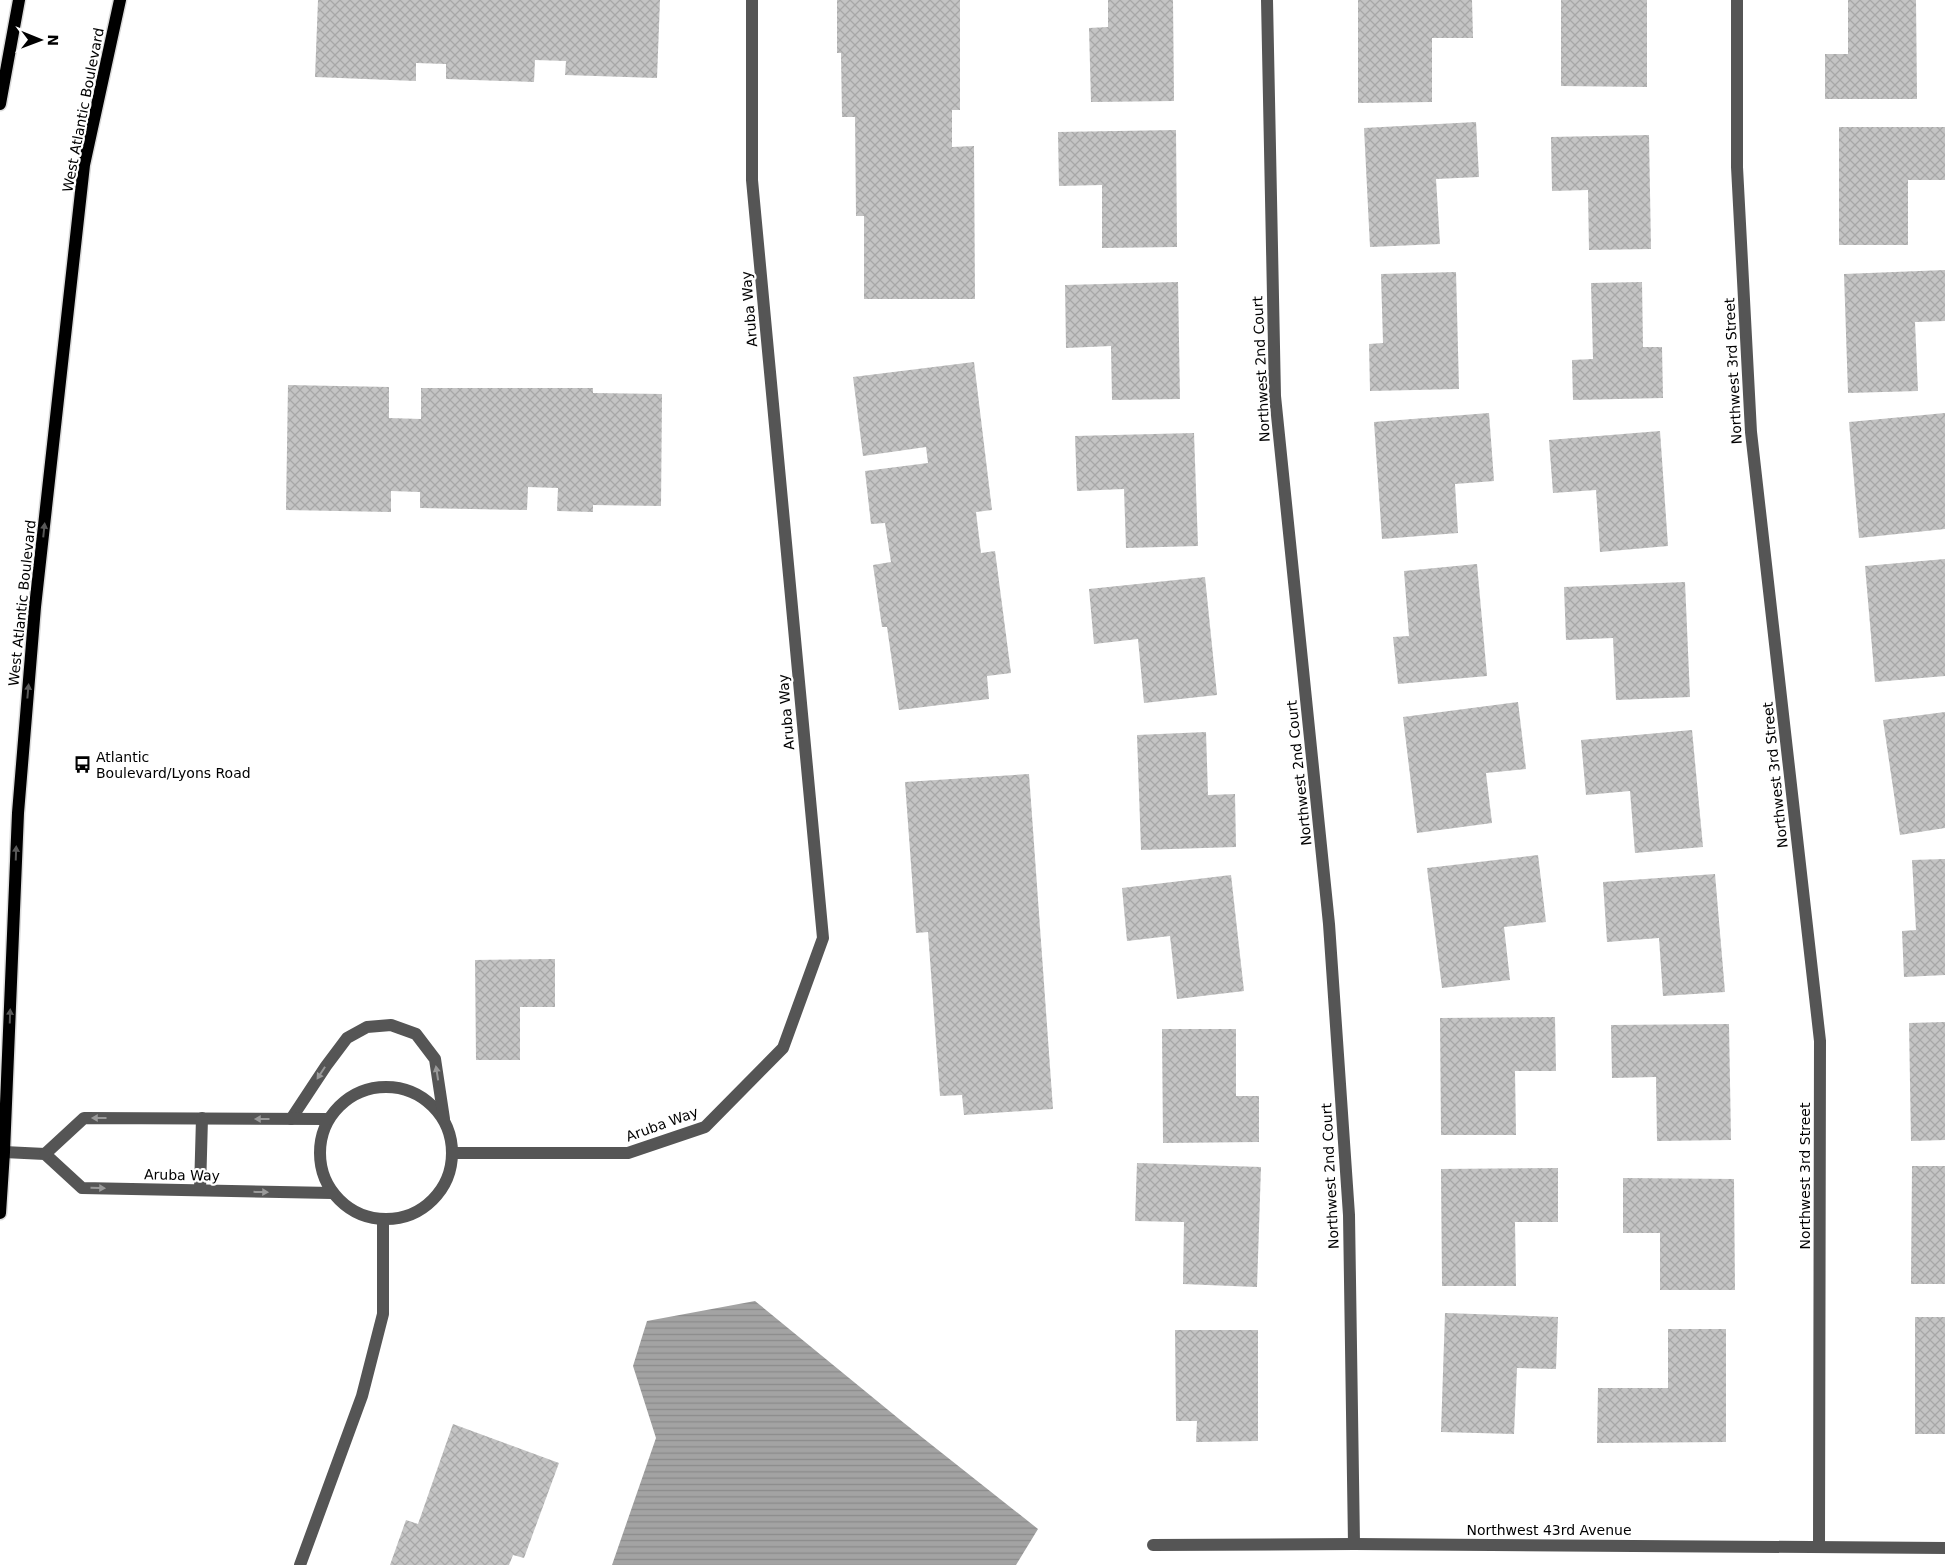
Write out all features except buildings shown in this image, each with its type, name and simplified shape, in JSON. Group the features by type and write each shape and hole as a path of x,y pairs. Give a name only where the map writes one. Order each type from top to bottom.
{"main road":[{"path":"0,104 19,0"},
{"name":"West Atlantic Boulevard","path":"0,1213 18,813 35,607 84,165 120,0"}],"street":[{"name":"Aruba Way","path":"452,1153 628,1153 705,1127 782,1048 823,938 752,180 752,0"},
{"name":"Northwest 2nd Court","path":"1267,0 1275,396 1330,924 1349,1215 1354,1544"},
{"name":"Northwest 3rd Street","path":"1737,0 1737,167 1751,432 1820,1041 1819,1547"},
{"path":"291,1119 347,1038 367,1027 391,1025 416,1034 435,1060 445,1122 450,1136 452,1153 449,1174 439,1193 424,1208 404,1217 383,1220 364,1216 346,1207 332,1193 323,1176 319,1157 321,1137 328,1119 343,1101 364,1089 387,1085 410,1091 430,1103 445,1122"},
{"path":"2,1152 45,1154 84,1118 328,1119"},
{"path":"200,1190 202,1118"},
{"name":"Aruba Way","path":"45,1154 82,1188 332,1193"},
{"path":"300,1565 362,1396 383,1314 383,1220"},
{"name":"Northwest 43rd Avenue","path":"1153,1545 1354,1544 1945,1548"}],"shaded area":[{"path":"755,1301 904,1423 1038,1529 1016,1565 612,1565 656,1438 633,1366 647,1321"}],"place":[{"name":"Atlantic Boulevard/Lyons Road","path":"82,765"}]}
